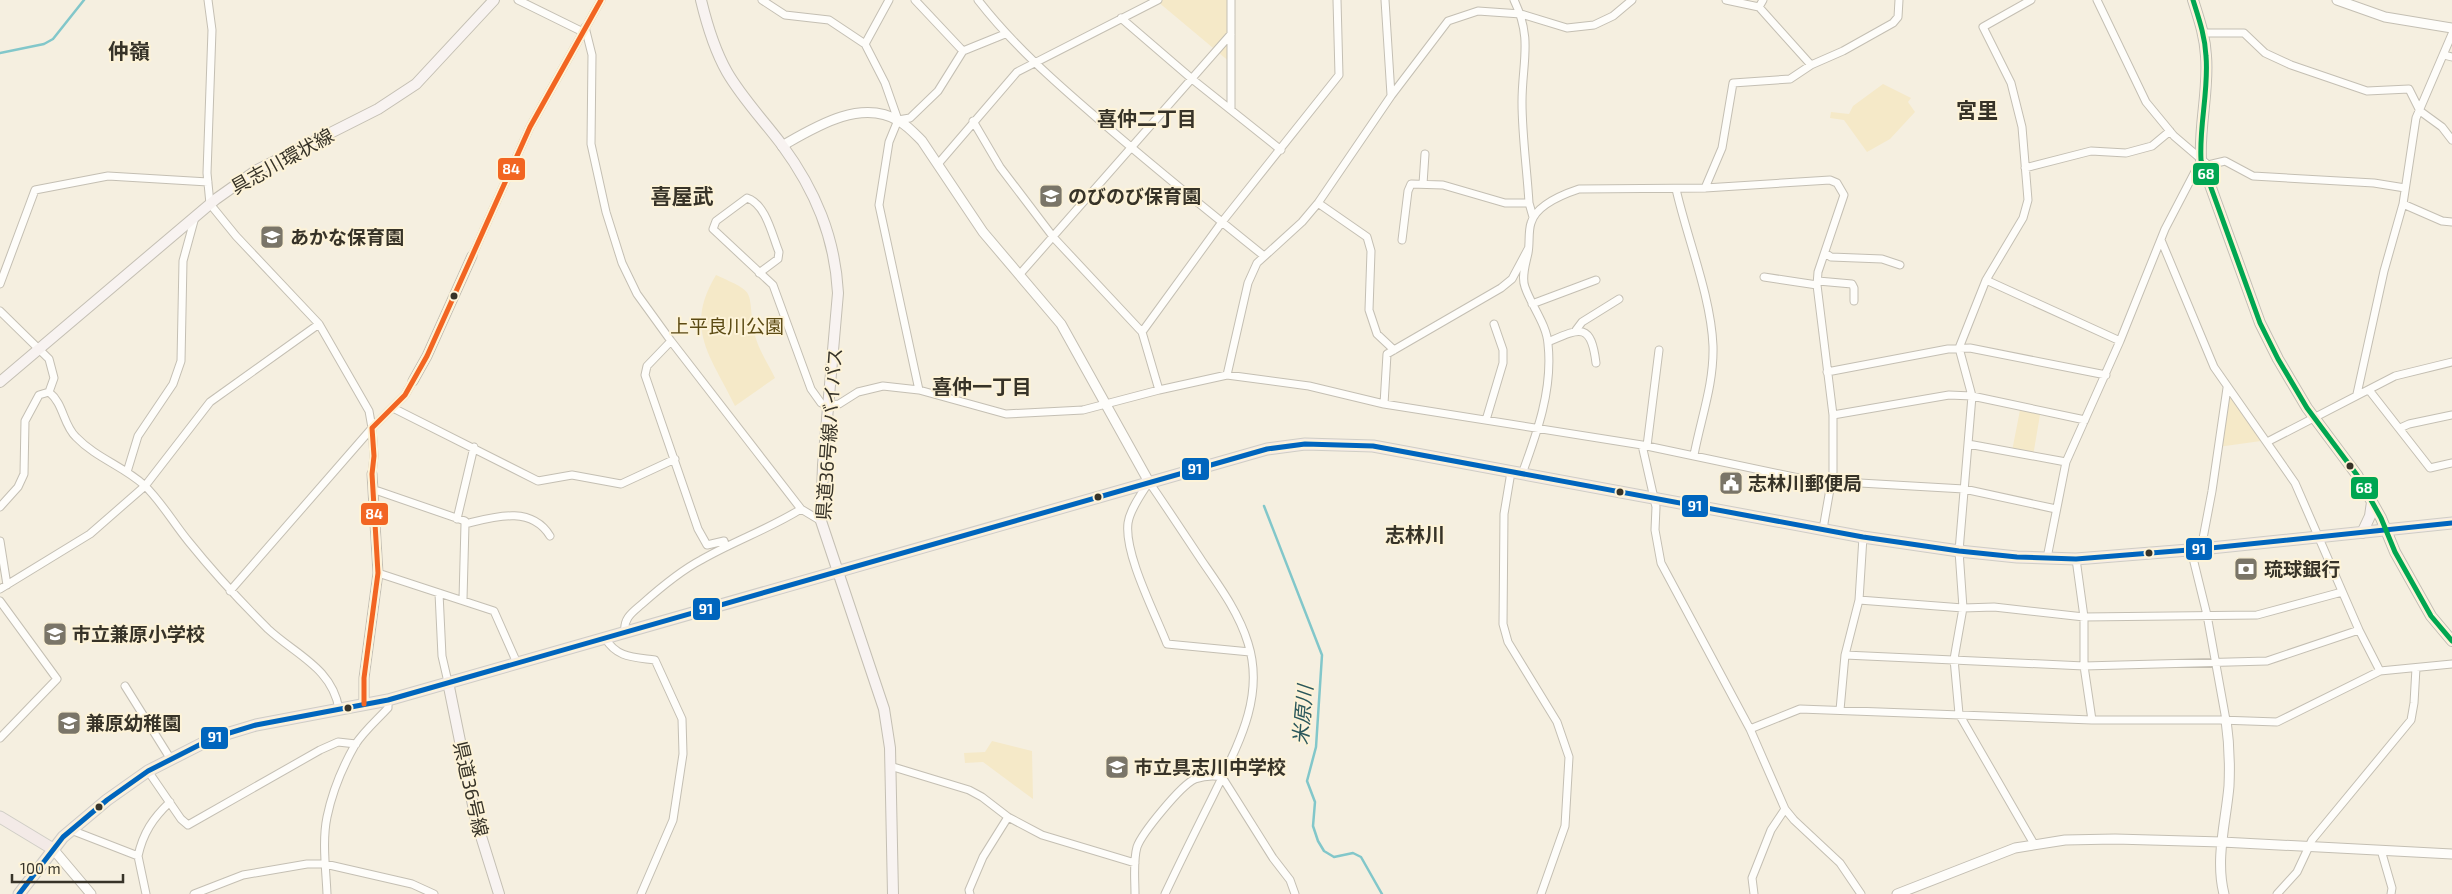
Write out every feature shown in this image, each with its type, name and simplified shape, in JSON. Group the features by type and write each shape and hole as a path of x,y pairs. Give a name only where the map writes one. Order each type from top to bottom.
{"main road":[{"name":"具志川環状線","path":"0,382 210,204 258,170 378,109 416,84 494,0"},
{"name":"県道36号線バイパス","path":"701,0 708,28 728,73 782,146 819,206 830,236 836,268 836,324 828,405 821,521 879,689 887,728 890,766 893,894"},
{"path":"2193,0 2203,33 2207,69 2199,138 2201,160 2260,322 2286,375 2314,418 2357,475 2387,530 2395,552 2430,616 2452,641"},
{"path":"20,894 53,849 71,830 107,800 170,758 212,738 256,725 388,700 1267,449 1306,444 1373,446 1863,537 1959,551 2048,558 2076,558 2196,550 2362,532 2451,525"},
{"path":"2362,532 2370,516 2372,502"},
{"name":"県道36号線","path":"448,682 476,820 499,894"},
{"path":"0,817 53,849"}],"street":[{"path":"208,0 212,30 208,182 210,204 236,236 319,324 370,411 374,456 372,474 378,574 364,678 364,704"},
{"path":"518,0 584,30 592,55 591,144 606,212 626,271 637,294 801,509 821,521"},
{"path":"230,591 372,428 405,395 427,356 530,127 601,0"},
{"path":"762,0 785,15 829,20 865,44 885,83 898,120 922,142 979,226 1061,324 1149,482 1226,596 1243,631 1250,652 1253,688 1248,714 1238,745 1165,894"},
{"path":"865,44 889,0"},
{"path":"915,0 963,51"},
{"path":"978,0 1005,34 1033,63 1132,148 1264,256"},
{"path":"938,164 1017,72 1158,0"},
{"path":"1231,0 1231,109"},
{"path":"1142,332 1222,222 1339,75 1337,0"},
{"path":"1385,0 1391,96"},
{"path":"1514,0 1521,14 1527,46 1522,103 1528,203 1533,217"},
{"path":"1227,376 1248,283 1257,263 1302,222 1318,203 1391,96 1448,21 1478,11 1521,14 1567,28 1594,25 1613,16 1632,0"},
{"path":"1726,0 1759,8 1811,65"},
{"path":"1759,8 1763,0"},
{"path":"1705,188 1722,148 1733,83 1790,79 1811,65 1843,51 1893,23 1898,17 1899,0"},
{"path":"2031,0 1983,27 2011,83 2022,127 2028,200 2023,218 1986,280 1959,348 1972,396 1959,551 1963,608 1954,659 1959,714 1972,741 2034,844"},
{"path":"2097,0 2146,102 2170,131 2208,165 2225,160 2253,176 2374,183 2405,188"},
{"path":"2337,0 2385,17 2452,28"},
{"path":"1121,18 1192,80 1281,150"},
{"path":"2203,33 2244,34 2264,54 2367,91 2409,89 2420,111 2442,127 2452,140"},
{"path":"782,146 812,129 844,116 873,113 898,120 910,118 938,91 963,51 1005,34"},
{"path":"1020,274 1054,238 1231,34"},
{"path":"2357,394 2384,271 2403,204 2416,118 2452,34"},
{"path":"2444,55 2452,57"},
{"path":"898,120 889,142 879,205 919,390"},
{"path":"973,122 1000,167 1054,238 1142,332 1159,390"},
{"path":"2025,168 2091,151 2126,153 2152,146 2170,131"},
{"path":"1423,184 1426,154"},
{"path":"2048,558 2066,462 2106,375 2161,240 2201,160"},
{"path":"0,284 35,190 108,176 208,182"},
{"path":"1541,894 1565,826 1569,757 1557,722 1508,642 1503,624 1504,514 1517,473 1539,428 1548,382 1548,342 1524,285 1530,246 1530,225 1533,217 1542,208 1567,193 1579,189 1705,188 1830,180 1837,183 1844,195 1824,254 1818,283 1833,415 1833,472 1823,529"},
{"path":"1402,240 1408,191 1411,184 1443,185 1505,204 1528,203"},
{"path":"1676,189 1706,303 1713,345 1711,387 1694,455"},
{"path":"759,273 778,259 778,252 763,212 753,200 746,198 716,221 713,229 759,273 774,285 811,389 821,403 828,405 839,404 858,392 883,386 919,390 1006,414 1084,410 1106,406 1159,390 1227,376 1309,386 1384,404 1645,446 1808,480 1964,489 2056,509"},
{"path":"1318,203 1367,237 1371,251 1370,310 1377,334 1394,350"},
{"path":"2403,204 2442,221 2452,222"},
{"path":"127,472 138,436 173,384 181,361 183,261 195,216"},
{"path":"2161,240 2214,367 2226,388 2295,483 2342,592 2380,671"},
{"path":"1384,404 1386,354 1502,288 1512,279 1521,258 1530,246"},
{"path":"1824,254 1882,259 1900,265"},
{"path":"1764,277 1818,283 1852,284 1854,288 1854,301"},
{"path":"1532,304 1596,280"},
{"path":"1986,280 2120,341"},
{"path":"1548,342 1576,330 1582,322 1619,299"},
{"path":"0,310 49,359 54,378 49,392"},
{"path":"0,541 3,587 90,534 145,486 210,402 319,324"},
{"path":"1486,420 1503,363 1503,350 1494,324"},
{"path":"1576,330 1584,332 1593,342 1596,363"},
{"path":"671,341 647,366 645,375 698,529 706,545 724,541 726,547"},
{"path":"1827,372 1959,348 1970,348 2106,375"},
{"path":"1659,350 1645,446 1654,499 1655,530 1662,563 1750,729 1785,809 1794,820 1840,863 1861,894"},
{"path":"2267,442 2395,376 2452,362"},
{"path":"2224,894 2221,875 2222,842 2229,770 2226,720 2214,663 2196,550 2212,491 2226,388"},
{"path":"2369,390 2430,468 2452,463"},
{"path":"49,392 57,398 74,436 95,455 127,472 145,486 230,591 276,636 326,676 333,688 339,709"},
{"path":"0,507 18,487 24,474 25,421 39,395 49,392"},
{"path":"1833,415 1949,395 1972,396 2085,420"},
{"path":"393,408 474,447 538,481 572,475 620,484 675,459"},
{"path":"2400,428 2409,424 2452,415"},
{"path":"1968,444 2066,462"},
{"path":"457,518 474,447"},
{"path":"1149,482 1128,523 1131,554 1167,644 1250,652"},
{"path":"373,492 378,491 457,518 465,524"},
{"path":"625,632 624,625 627,619 654,594 700,560 777,524 801,509"},
{"path":"465,524 496,516 528,517 544,527 550,536"},
{"path":"463,599 465,524"},
{"path":"1840,710 1845,655 1859,600 1863,537"},
{"path":"2076,558 2084,617 2084,666 2092,720"},
{"path":"378,574 463,599 494,611 517,663"},
{"path":"1859,600 1963,608 1994,607 2084,617 2207,615 2257,614 2342,592"},
{"path":"439,593 442,656 448,682"},
{"path":"0,601 57,679 0,738"},
{"path":"1845,655 2084,666 2267,661 2360,630"},
{"path":"604,638 611,649 626,655 655,660 682,718 683,754 673,820 642,894"},
{"path":"1750,729 1800,708 2092,720 2277,722 2380,671 2452,664"},
{"path":"2277,894 2297,872 2309,846 2411,720 2416,668"},
{"path":"126,686 170,758"},
{"path":"327,894 325,864 327,818 343,770 356,744 388,708 388,700"},
{"path":"148,771 181,819 188,825 320,750 338,742 356,744"},
{"path":"890,766 969,790 982,797 1008,817 1042,835 1135,863"},
{"path":"1135,894 1135,863 1140,839 1168,803 1194,780 1214,775 1222,777 1262,842 1290,880 1295,894"},
{"path":"146,894 138,856 147,828 154,817 170,802"},
{"path":"1754,894 1752,878 1771,830 1785,809"},
{"path":"970,894 969,890 983,857 1008,817"},
{"path":"71,830 138,856"},
{"path":"1897,894 1995,855 2034,844 2065,840 2096,838 2222,842 2452,854"},
{"path":"53,849 91,894"},
{"path":"2381,850 2392,888 2391,894"},
{"path":"194,894 243,875 307,864 325,864 412,884 434,894"}],"green space":[{"path":"1158,0 1231,0 1231,63 1157,1"},
{"path":"1883,84 1911,98 1908,102 1915,112 1890,139 1867,152 1844,120 1830,118 1831,112 1849,114 1853,106"},
{"name":"上平良川公園","path":"716,275 739,286 748,294 757,342 775,378 735,406 710,358 701,328 706,294"},
{"path":"2227,388 2268,440 2218,447"},
{"path":"2021,405 2041,409 2033,456 2012,451"},
{"path":"992,741 1032,751 1033,799 983,762 965,763 964,753 985,752"}],"waterway":[{"path":"0,53 44,44 53,39 84,0"},
{"name":"米原川","path":"1264,506 1322,655 1316,747 1307,781 1315,802 1313,826 1324,851 1334,857 1353,853 1361,857 1382,894"}],"transit line":[{"name":"84","path":"364,704 364,678 378,573 372,474 374,456 372,428 405,395 427,356 530,127 601,0"},
{"name":"68","path":"2193,0 2203,35 2207,69 2201,134 2201,160 2260,323 2278,359 2307,408 2357,475 2381,518 2395,552 2431,616 2452,641"},
{"name":"91","path":"19,894 63,837 107,800 148,771 213,738 256,725 388,700 1267,449 1305,444 1373,446 1863,537 1959,551 2017,557 2076,559 2201,549 2452,523"}],"place":[{"name":"のびのび保育園","path":"1051,196"},
{"name":"あかな保育園","path":"272,237"},
{"name":"志林川郵便局","path":"1731,483"},
{"name":"琉球銀行","path":"2246,569"},
{"name":"市立兼原小学校","path":"55,634"},
{"name":"兼原幼稚園","path":"69,723"},
{"name":"市立具志川中学校","path":"1117,767"}],"district":[{"name":"仲嶺","path":"129,52"},
{"name":"宮里","path":"1977,111"},
{"name":"喜仲二丁目","path":"1147,119"},
{"name":"喜屋武","path":"682,197"},
{"name":"喜仲一丁目","path":"982,387"},
{"name":"志林川","path":"1415,535"}]}
